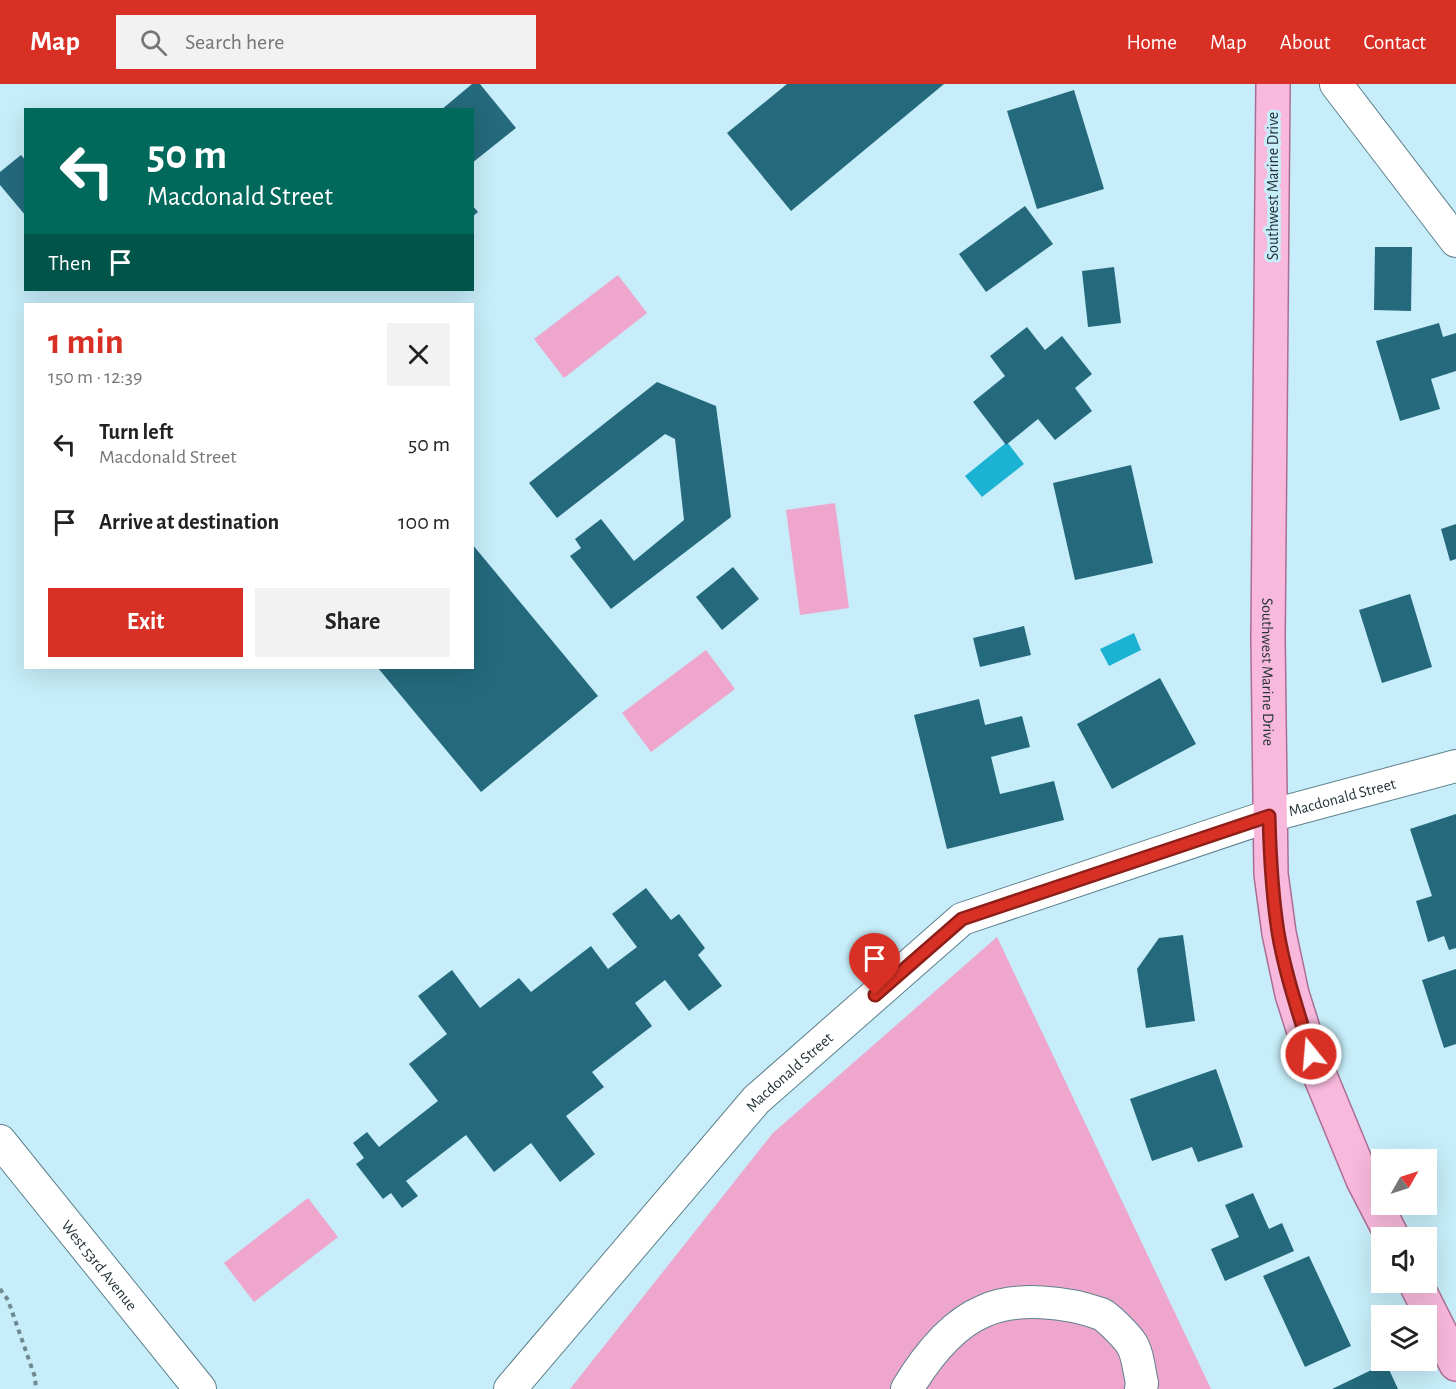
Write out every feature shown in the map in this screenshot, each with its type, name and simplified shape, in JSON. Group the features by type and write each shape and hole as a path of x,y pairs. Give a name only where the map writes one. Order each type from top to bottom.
{"main road":[{"name":"Southwest Marine Drive","path":"1273,84 1269,816 1271,874 1279,933 1292,994 1311,1054 1363,1180 1387,1227"},
{"path":"1420,1293 1456,1364"}],"street":[{"path":"1336,84 1456,241"},
{"name":"Macdonald Street","path":"510,1389 756,1100 962,919 1269,816 1456,766"},
{"name":"West 53rd Avenue","path":"0,1140 200,1389"},
{"path":"907,1389 941,1343 961,1325 984,1311 1013,1303 1047,1302 1104,1315 1132,1344 1142,1383 1141,1389"}],"path":[{"path":"0,1289 8,1300 35,1377 36,1389"}],"shaded area":[{"path":"618,275 647,313 564,378 534,339"},
{"path":"835,503 849,608 800,615 786,510"},
{"path":"706,650 735,689 651,752 622,713"},
{"path":"997,937 1211,1389 570,1389 773,1133"},
{"path":"308,1198 338,1237 254,1302 224,1263"}],"water":[{"path":"1007,442 1024,464 982,497 965,476"},
{"path":"1134,633 1141,650 1109,666 1100,649"}],"building":[{"path":"472,84 480,84 516,128 474,161 474,108 443,108"},
{"path":"787,84 944,84 791,211 727,133"},
{"path":"1074,90 1104,189 1037,209 1007,111"},
{"path":"21,155 24,159 24,214 0,185 0,172"},
{"path":"1025,206 1053,244 986,292 959,254"},
{"path":"1375,247 1412,247 1411,311 1374,310"},
{"path":"1114,267 1121,323 1088,327 1082,271"},
{"path":"1439,323 1443,337 1456,333 1456,371 1431,379 1440,409 1400,421 1376,341"},
{"path":"1027,327 1045,350 1062,336 1092,374 1075,388 1092,411 1055,440 1038,419 1006,445 973,402 1005,376 990,356"},
{"path":"657,382 716,406 731,517 611,609 570,556 581,548 575,539 601,519 634,561 684,520 675,439 665,434 557,518 529,483"},
{"path":"1131,465 1153,563 1075,580 1053,483"},
{"path":"1456,524 1456,559 1450,561 1441,529"},
{"path":"474,546 598,696 481,792 379,669 474,669"},
{"path":"733,567 759,599 722,630 696,597"},
{"path":"1410,594 1432,667 1382,683 1359,610"},
{"path":"1024,626 1031,655 980,667 973,638"},
{"path":"1160,678 1196,744 1112,789 1077,724"},
{"path":"979,699 985,725 1022,716 1030,747 991,757 1000,794 1054,781 1064,820 947,849 914,715"},
{"path":"1456,814 1456,948 1449,950 1444,936 1428,942 1416,901 1432,896 1410,829"},
{"path":"646,888 671,920 679,914 705,948 698,955 722,986 689,1011 665,980 635,1003 652,1026 592,1072 604,1087 566,1116 595,1154 560,1182 531,1143 494,1172 466,1135 406,1181 418,1196 402,1208 391,1193 383,1199 356,1164 364,1158 353,1143 367,1132 379,1147 438,1101 409,1064 447,1034 418,996 452,970 480,1008 519,978 531,992 591,946 608,969 637,947 612,914"},
{"path":"1183,935 1195,1021 1146,1028 1137,969 1159,938"},
{"path":"1456,969 1456,1044 1444,1048 1422,980"},
{"path":"1216,1069 1243,1147 1198,1162 1192,1147 1152,1161 1130,1099"},
{"path":"1253,1193 1269,1229 1282,1223 1294,1251 1225,1281 1211,1249 1239,1237 1225,1205"},
{"path":"1309,1256 1351,1346 1305,1367 1263,1276"},
{"path":"1371,1370 1390,1371 1398,1389 1332,1389"}],"route":[{"path":"875,995 962,919 1269,816 1271,874 1279,933 1292,994 1311,1054"}]}
